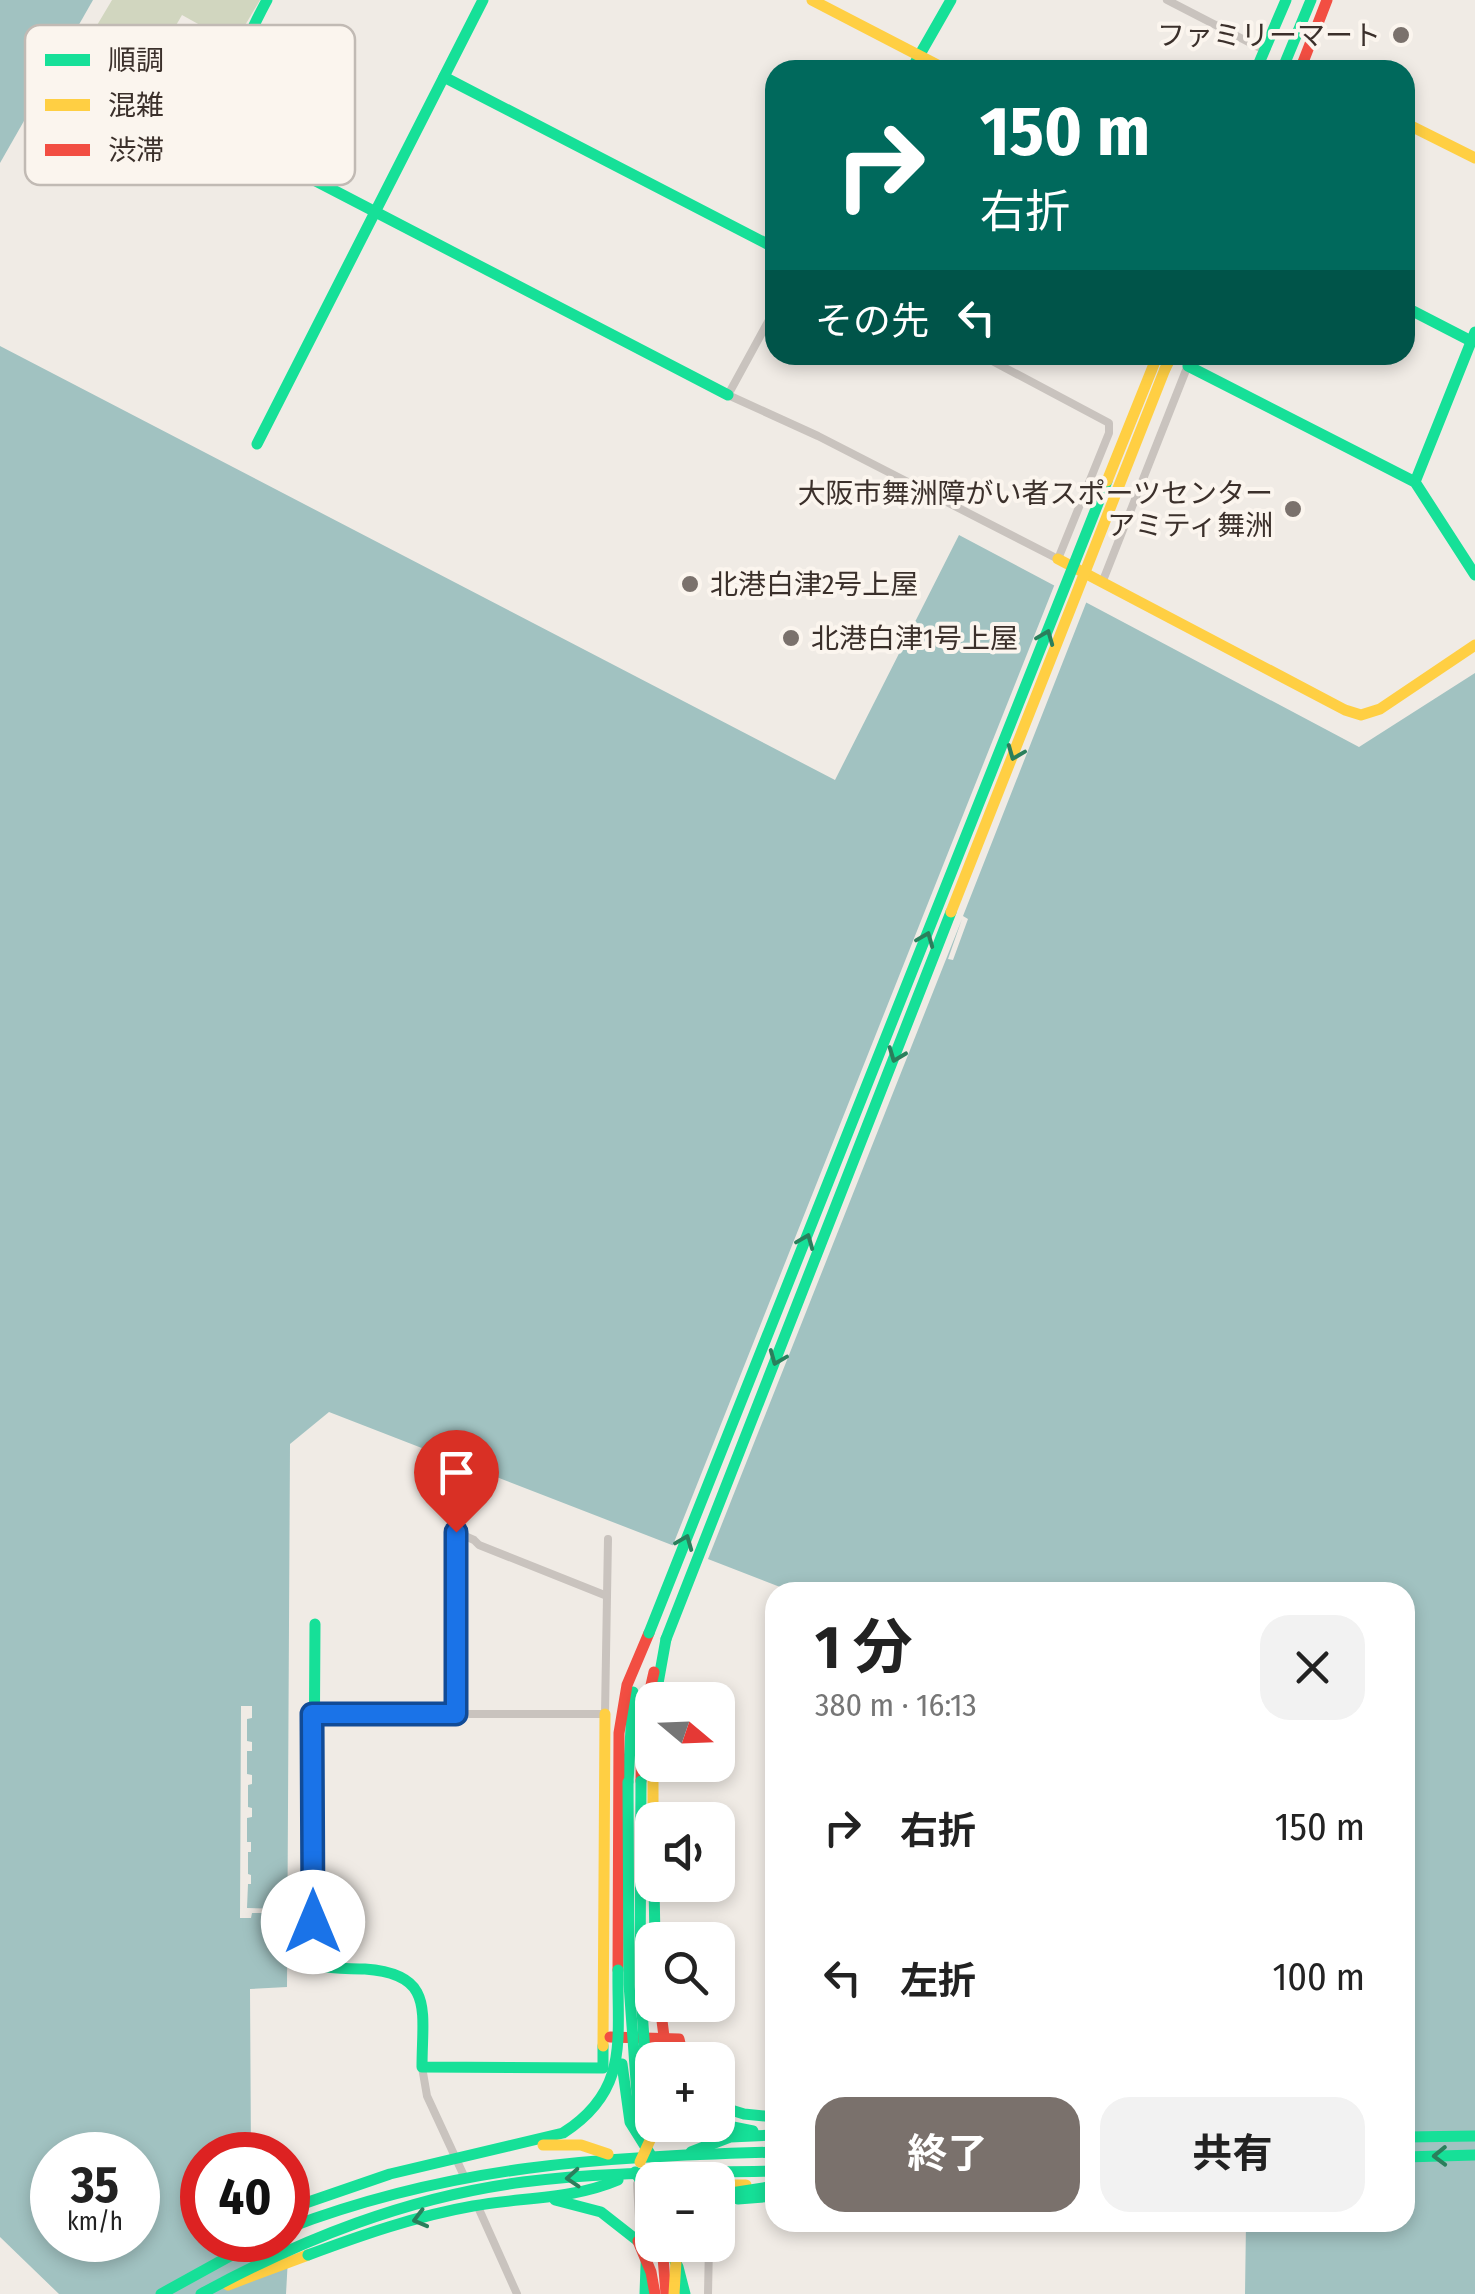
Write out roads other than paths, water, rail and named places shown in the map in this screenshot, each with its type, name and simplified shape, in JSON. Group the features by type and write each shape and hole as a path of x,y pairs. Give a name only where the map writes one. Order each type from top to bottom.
{"main road":[{"path":"254,25 267,0"},
{"path":"257,444 483,0"},
{"path":"812,0 928,60"},
{"path":"917,60 951,0"},
{"path":"1260,60 1286,0"},
{"path":"1286,60 1311,0"},
{"path":"1305,60 1327,0"},
{"path":"444,77 765,243"},
{"path":"1415,127 1475,158"},
{"path":"322,185 728,395"},
{"path":"1415,311 1473,337 1415,482"},
{"path":"310,2203 390,2174 563,2133 598,2108 615,2074 619,1733 627,1685 1157,365"},
{"path":"655,2162 640,1983 641,1753 647,1695 1157,365"},
{"path":"1199,365 1415,482 1475,575"},
{"path":"1058,559 1345,710 1361,714 1380,709 1475,645"},
{"path":"315,1624 313,1956 318,1965 327,1968 387,1970 414,1983 422,2004 422,2067 603,2068 605,1714"},
{"path":"646,2162 628,1984 628,1752 632,1693 649,1633"},
{"path":"658,1682 666,1639"},
{"path":"618,1970 622,2080 630,2122 645,2150 659,2162"},
{"path":"603,2036 681,2042"},
{"path":"735,2113 765,2116"},
{"path":"735,2129 765,2132"},
{"path":"679,2162 703,2145 730,2137 765,2134"},
{"path":"1415,2137 1475,2136"},
{"path":"202,2294 374,2232 445,2212 611,2184 640,2162 649,2142"},
{"path":"484,2153 565,2144 596,2148 635,2173"},
{"path":"310,2220 393,2190 518,2165 590,2158 765,2152"},
{"path":"1415,2156 1475,2155"},
{"path":"202,2294 270,2256 321,2234 449,2195 584,2176 765,2171"},
{"path":"735,2189 765,2186"},
{"path":"738,2198 765,2197"},
{"path":"506,2201 576,2202 618,2220 638,2241 656,2294"},
{"path":"161,2294 207,2262"},
{"path":"178,2283 217,2262"},
{"path":"644,2294 646,2262"},
{"path":"654,2262 656,2294"},
{"path":"655,2262 656,2294"},
{"path":"667,2262 670,2294"},
{"path":"670,2294 674,2262"},
{"path":"676,2262 686,2294"}],"street":[{"path":"1168,0 1264,50"},
{"path":"765,327 728,395 818,436 1058,559 1110,433 1109,423 1000,365"},
{"path":"1102,584 1188,365"},
{"path":"456,1714 456,1532 607,1596"},
{"path":"312,1714 605,1714 608,1539"},
{"path":"422,2067 428,2096 518,2294"},
{"path":"603,2068 635,2114"},
{"path":"631,2109 644,2294"},
{"path":"635,2161 639,2148 647,2142"},
{"path":"659,2142 675,2162"},
{"path":"708,2294 709,2262"}],"water":[{"path":"0,0 93,0 79,25 25,25 25,119 0,163"},
{"path":"0,346 835,780 959,535 1359,747 1475,673 1475,2294 1245,2294 1246,2232 1415,2232 1415,1582 767,1582 329,1412 290,1444 287,1987 250,1989 251,2132 180,2132 180,2262 288,2262 286,2294 59,2294 0,2237"}],"place":[{"name":"ファミリーマート","path":"1401,35"},
{"name":"大阪市舞洲障がい者スポーツセンター アミティ舞洲","path":"1293,509"},
{"name":"北港白津2号上屋","path":"690,584"},
{"name":"北港白津1号上屋","path":"791,638"}]}
